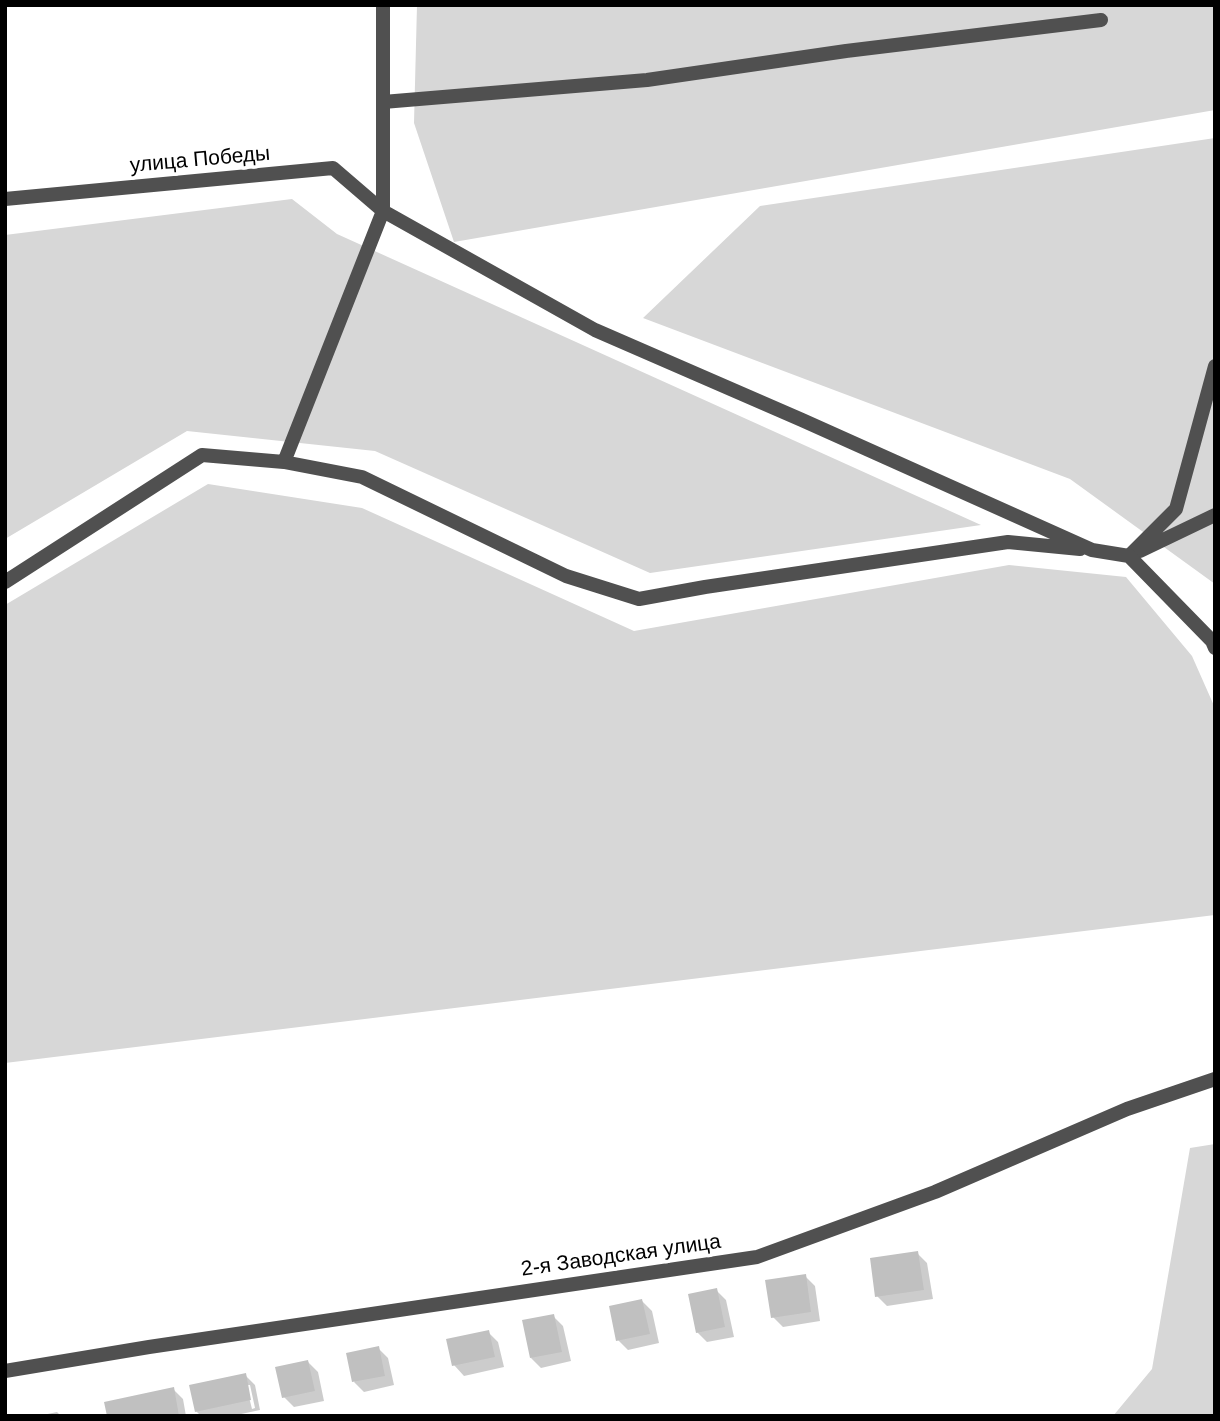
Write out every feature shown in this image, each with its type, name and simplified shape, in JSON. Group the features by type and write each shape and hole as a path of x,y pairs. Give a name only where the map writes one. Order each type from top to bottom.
{"street":[{"path":"284,462 383,211 383,5"},
{"path":"383,102 647,80 846,51 1101,20"},
{"name":"улица Победы","path":"5,200 333,168 383,211 595,330 1092,550"},
{"path":"1129,556 1176,509 1215,366"},
{"path":"5,582 202,455 284,462 362,477 566,576 639,599 1008,542 1129,556 1215,515"},
{"path":"1129,556 1212,641 1215,648"},
{"name":"2-я Заводская улица","path":"5,1371 149,1347 757,1257 935,1192 1127,1109 1215,1079"}],"shaded area":[{"path":"417,5 1215,5 1215,110 454,242 414,123"},
{"path":"1215,138 1215,584 1070,479 643,318 760,206"},
{"path":"292,199 337,234 981,525 650,573 375,451 187,431 5,539 5,235"},
{"path":"208,484 362,508 634,631 1009,565 1126,577 1192,656 1215,708 1215,915 5,1063 5,605"},
{"path":"1215,1144 1215,1416 1113,1416 1152,1369 1190,1148"}],"building":[{"path":"918,1251 924,1290 875,1297 870,1258"},
{"path":"806,1274 811,1312 771,1318 765,1280"},
{"path":"717,1288 725,1327 696,1333 688,1294"},
{"path":"642,1299 650,1334 616,1341 609,1306"},
{"path":"554,1314 562,1352 530,1358 522,1320"},
{"path":"489,1330 495,1357 452,1366 446,1339"},
{"path":"379,1346 385,1376 352,1382 346,1353"},
{"path":"308,1360 315,1391 282,1398 275,1367"},
{"path":"246,1373 251,1400 195,1412 189,1385"},
{"path":"174,1387 179,1416 107,1416 104,1402"}]}
